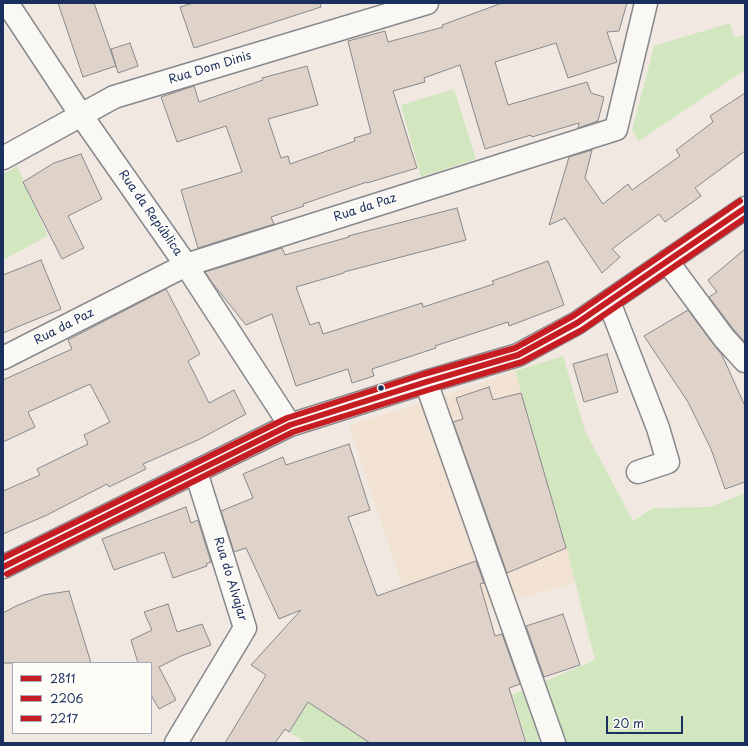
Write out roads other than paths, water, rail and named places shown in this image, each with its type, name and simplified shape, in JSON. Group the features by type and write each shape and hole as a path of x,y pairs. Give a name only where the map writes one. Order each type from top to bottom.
{"street":[{"name":"Rua da República","path":"7,3 81,115 186,265 290,426"},
{"name":"Rua Dom Dinis","path":"3,158 29,137 81,115 114,97 427,3"},
{"name":"Rua da Paz","path":"3,358 186,265 616,128 646,3"},
{"path":"3,567 290,426 426,382 518,355 577,323 745,208"},
{"path":"667,261 724,338 745,361"},
{"path":"609,302 658,428 668,462 638,472"},
{"path":"426,382 554,743"},
{"name":"Rua do Alvajar","path":"176,743 245,628 196,472"}]}
